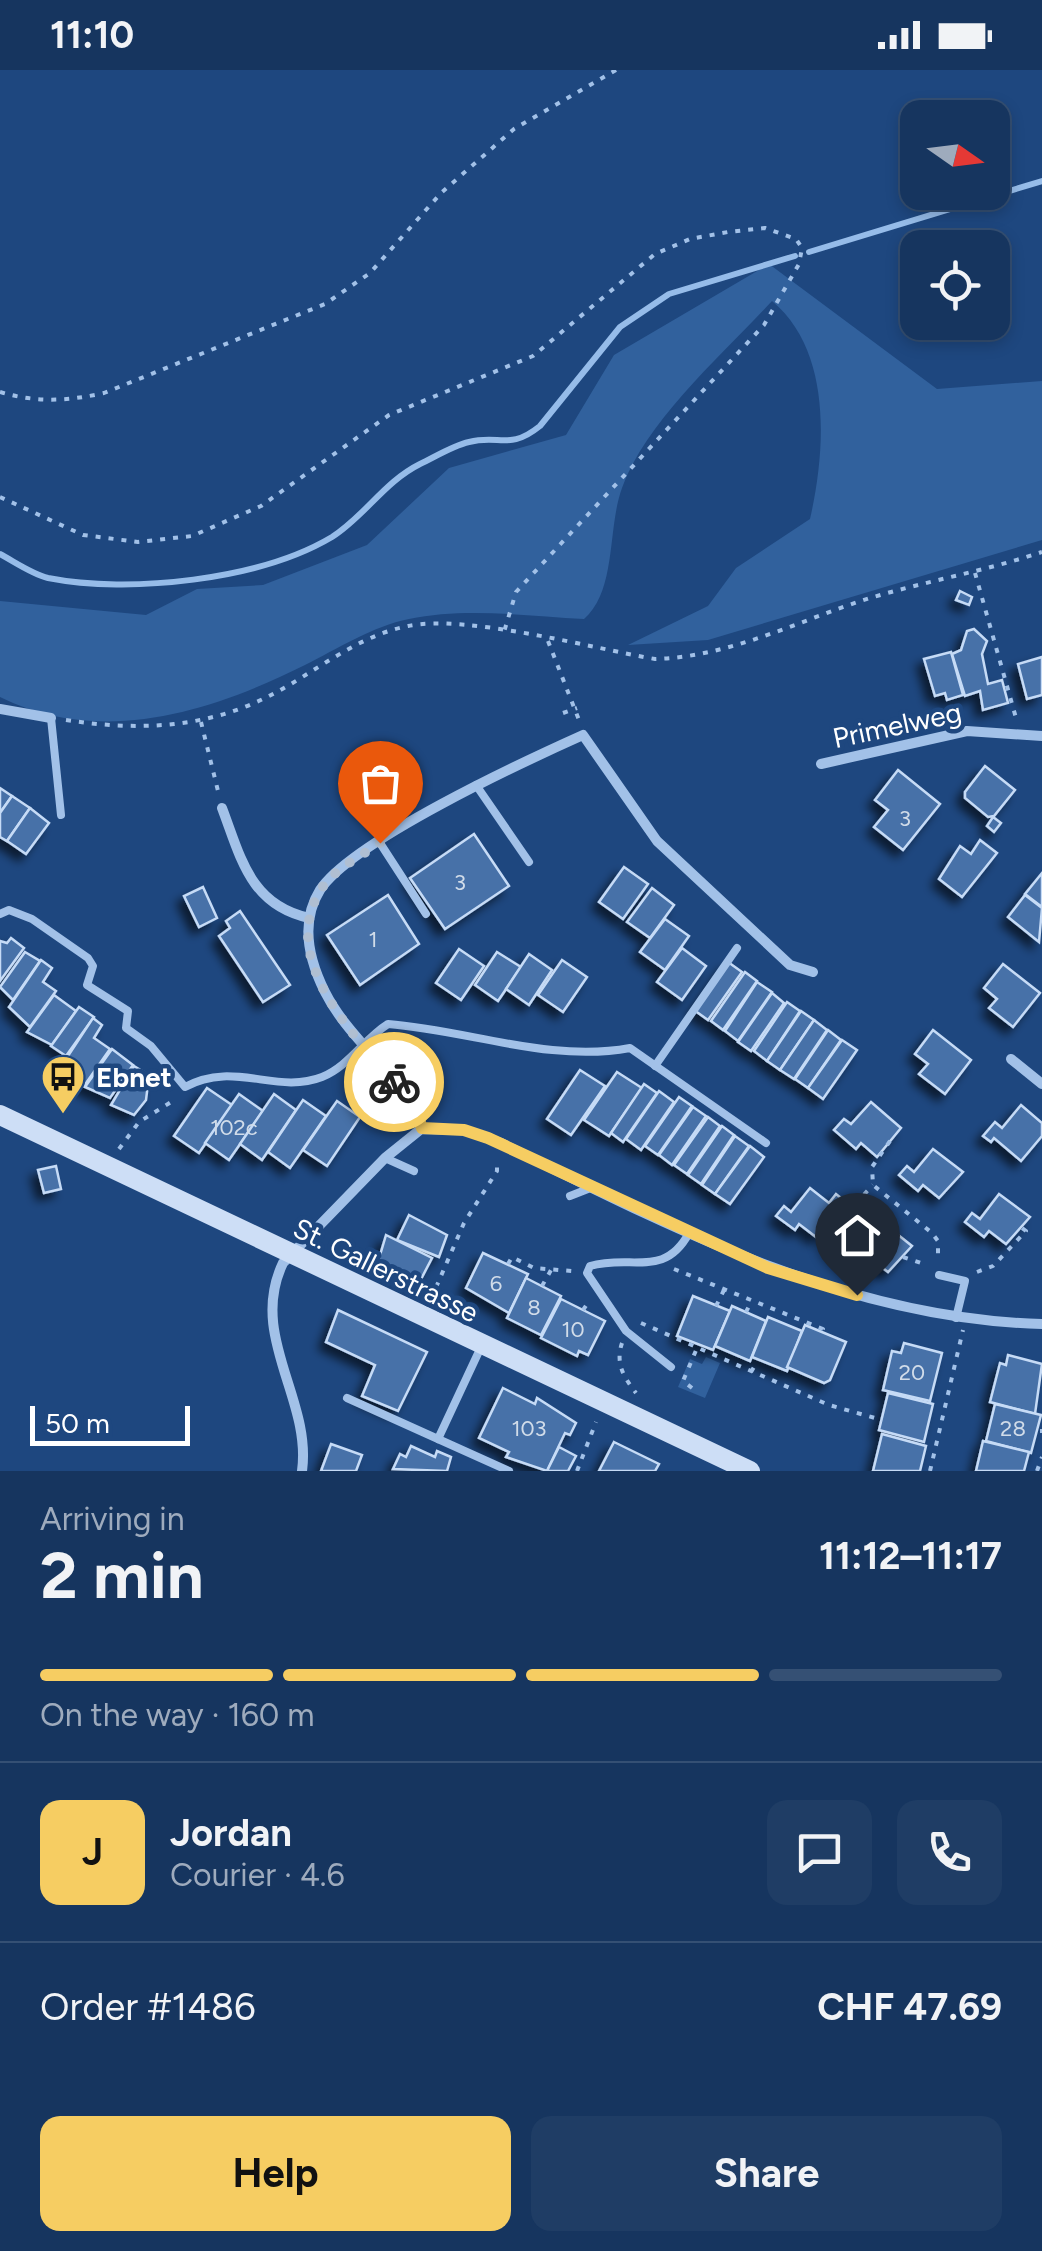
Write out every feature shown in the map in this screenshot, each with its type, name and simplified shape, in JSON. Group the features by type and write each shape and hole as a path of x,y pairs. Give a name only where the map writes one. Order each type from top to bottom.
{"street":[{"path":"0,709 51,718"},
{"name":"Primelweg","path":"821,764 937,734 1020,732 1042,736"},
{"path":"422,1128 414,1107 362,1045 324,989 311,955 309,918 320,889 380,843 476,785 583,734 657,841 790,965 813,972"},
{"path":"222,808 242,858 264,898 286,913 309,918"},
{"path":"1011,1059 1042,1084"},
{"name":"St. Gallerstrasse","path":"0,1115 750,1471"},
{"path":"302,1471 304,1434 280,1364 272,1323 276,1276 291,1254 385,1158 422,1128 464,1130 488,1138 689,1233 795,1278 962,1319 1042,1324"}],"lane":[{"path":"51,718 60,815"},
{"path":"476,785 529,862"},
{"path":"380,843 426,914"},
{"path":"0,914 9,910 32,918 88,958 94,966 87,986 128,1010 126,1028 151,1046 185,1087 221,1074 303,1082 337,1068 388,1024 594,1055 630,1048 766,1143"},
{"path":"656,1066 738,948"},
{"path":"385,1158 414,1171"},
{"path":"570,1196 593,1187"},
{"path":"671,1367 626,1331 587,1272 590,1266 601,1263 661,1262 674,1254 689,1233"},
{"path":"938,1270 965,1280 962,1319"},
{"path":"438,1440 482,1347"},
{"path":"347,1398 509,1471"}],"path":[{"path":"0,392 36,401 73,400 104,393 326,304 370,273 442,193 502,140 616,70"},
{"path":"0,497 82,536 138,542 192,536 262,506 389,415 533,356 655,254 690,239 765,228 786,233 802,248 794,276 764,325 516,592 504,632"},
{"path":"51,718 123,728 201,722 270,696 369,638 406,626 442,624 655,658 682,658 730,647 873,598 1042,552"},
{"path":"975,573 1020,732"},
{"path":"548,640 577,708 564,713"},
{"path":"201,722 222,808"},
{"path":"119,1149 139,1122 172,1105 185,1087"},
{"path":"890,1142 872,1167 873,1185 938,1240 938,1270"},
{"path":"430,1304 464,1222 497,1171 497,1151"},
{"path":"855,1204 873,1185"},
{"path":"965,1280 984,1266 994,1266 1026,1231 1022,1228"},
{"path":"508,1264 512,1257 551,1270 587,1272"},
{"path":"903,1258 922,1264"},
{"path":"542,1286 551,1270"},
{"path":"680,1272 786,1320 824,1329 822,1332"},
{"path":"716,1306 724,1290"},
{"path":"746,1312 751,1302"},
{"path":"930,1471 962,1319"},
{"path":"636,1403 618,1354 630,1321 643,1323 855,1414 882,1420"},
{"path":"692,1388 683,1381 697,1348"},
{"path":"751,1372 757,1362"},
{"path":"576,1471 598,1417"},
{"path":"1037,1471 1042,1456"}],"shaded area":[{"path":"769,264 937,389 1042,381 1042,540 708,640 628,645 708,606 736,568 810,519 821,432 815,373 792,322 772,301 667,413 633,463 617,504 602,592 584,619 474,613 409,619 369,632 232,697 155,717 77,720 38,712 0,697 0,601 146,615 197,589 263,585 367,545 449,468 566,435 614,355"},
{"path":"706,1357 720,1363 705,1398 678,1387 690,1359 702,1364"}],"building":[{"path":"960,591 972,597 969,605 956,600"},
{"path":"974,629 987,641 982,654 988,684 1002,680 1008,703 983,710 980,691 965,696 952,654 961,650 967,631"},
{"path":"951,652 963,695 947,700 945,693 935,696 924,659"},
{"path":"1042,657 1042,695 1027,699 1018,664"},
{"path":"985,766 1015,790 994,816 988,817 965,798 965,792"},
{"path":"898,770 940,804 903,850 874,827 888,810 875,800"},
{"path":"0,788 12,796 0,813"},
{"path":"12,796 30,808 7,841 0,837 0,813"},
{"path":"30,808 49,823 26,854 7,841"},
{"path":"993,817 1001,823 994,832 987,826"},
{"path":"474,834 509,886 445,929 410,878"},
{"path":"980,840 997,853 962,897 939,879 960,846 971,854"},
{"path":"624,867 648,884 623,919 599,902"},
{"path":"1042,873 1042,907 1025,894"},
{"path":"203,887 217,918 199,927 184,896"},
{"path":"652,888 674,905 650,938 627,922"},
{"path":"388,895 419,944 360,985 327,935"},
{"path":"1025,895 1042,908 1039,942 1008,917"},
{"path":"240,911 290,985 263,1002 219,936 230,928 226,921"},
{"path":"665,919 689,936 665,970 640,952"},
{"path":"11,938 24,948 0,981 0,941 7,943"},
{"path":"682,948 706,966 682,1000 657,982"},
{"path":"459,949 484,966 461,1000 436,983"},
{"path":"25,952 40,961 13,1000 0,987"},
{"path":"497,952 521,967 498,1001 475,985"},
{"path":"529,954 552,970 529,1005 506,989"},
{"path":"41,960 52,968 43,982 56,991 30,1027 9,1007"},
{"path":"562,960 587,977 563,1012 538,995"},
{"path":"728,962 742,972 708,1020 694,1010"},
{"path":"1003,964 1040,993 1013,1027 989,1008 997,999 984,988"},
{"path":"745,972 757,981 723,1030 711,1021"},
{"path":"757,982 772,992 738,1041 725,1031"},
{"path":"772,993 784,1003 751,1051 738,1042"},
{"path":"54,995 76,1011 52,1045 27,1032"},
{"path":"787,1002 800,1011 767,1061 754,1051"},
{"path":"79,1007 94,1017 66,1056 51,1046"},
{"path":"801,1011 814,1020 780,1070 767,1061"},
{"path":"93,1018 102,1025 94,1038 110,1049 84,1086 62,1065"},
{"path":"814,1020 827,1030 794,1079 780,1070"},
{"path":"828,1030 841,1040 808,1088 795,1079"},
{"path":"933,1030 971,1060 945,1094 919,1074 928,1064 915,1054"},
{"path":"842,1040 857,1050 823,1099 808,1088"},
{"path":"112,1049 133,1065 110,1098 85,1087"},
{"path":"134,1066 147,1074 144,1080 148,1084 146,1100 134,1115 111,1105"},
{"path":"580,1070 605,1086 571,1135 547,1119"},
{"path":"617,1072 642,1088 609,1136 584,1120"},
{"path":"644,1084 657,1093 623,1142 611,1133"},
{"path":"207,1088 232,1105 199,1153 174,1136"},
{"path":"659,1091 674,1102 641,1150 626,1139"},
{"path":"239,1094 263,1111 229,1160 205,1143"},
{"path":"274,1094 296,1110 262,1160 240,1144"},
{"path":"679,1097 692,1106 658,1155 645,1146"},
{"path":"303,1100 326,1116 290,1168 268,1152"},
{"path":"337,1101 360,1117 327,1166 303,1150"},
{"path":"871,1102 901,1128 877,1157 861,1143 856,1149 834,1130 844,1119 851,1124"},
{"path":"1021,1105 1042,1123 1042,1136 1021,1161 994,1138 991,1142 983,1136 995,1122 1002,1128"},
{"path":"693,1107 706,1116 672,1165 659,1155"},
{"path":"708,1117 720,1126 687,1174 674,1165"},
{"path":"722,1126 734,1135 701,1184 688,1175"},
{"path":"735,1136 749,1146 715,1194 702,1185"},
{"path":"750,1146 764,1157 730,1204 715,1194"},
{"path":"933,1149 963,1172 939,1198 923,1185 918,1191 899,1175 907,1166 914,1172"},
{"path":"56,1166 61,1189 44,1193 38,1170"},
{"path":"810,1188 829,1203 836,1194 850,1205 816,1237 799,1224 795,1230 776,1216 784,1206 791,1212"},
{"path":"999,1194 1030,1217 1006,1244 989,1231 984,1237 965,1222 972,1213 980,1219"},
{"path":"409,1215 447,1235 439,1257 397,1240"},
{"path":"882,1222 912,1246 888,1272 871,1259 863,1269 845,1255 856,1241 863,1246"},
{"path":"386,1235 432,1258 419,1283 378,1262"},
{"path":"483,1253 528,1274 509,1313 466,1288"},
{"path":"526,1278 561,1296 541,1335 507,1318"},
{"path":"693,1296 730,1311 713,1350 677,1336"},
{"path":"561,1299 605,1321 588,1355 579,1351 577,1356 541,1338"},
{"path":"732,1306 766,1321 750,1361 715,1346"},
{"path":"338,1310 427,1352 398,1411 362,1396 375,1365 326,1342"},
{"path":"768,1317 802,1331 787,1371 752,1357"},
{"path":"805,1325 846,1342 830,1380 824,1383 787,1367"},
{"path":"904,1343 942,1353 930,1401 883,1390 892,1351 901,1353"},
{"path":"1008,1355 1042,1364 1035,1414 990,1402 1000,1363 1006,1365"},
{"path":"503,1388 535,1404 537,1398 576,1423 570,1435 565,1433 547,1471 506,1457 509,1452 479,1438"},
{"path":"888,1393 933,1404 924,1442 879,1430"},
{"path":"995,1404 1041,1415 1031,1453 986,1441"},
{"path":"882,1434 926,1446 920,1471 873,1471"},
{"path":"983,1441 1029,1452 1024,1471 976,1471"},
{"path":"614,1442 659,1464 655,1471 599,1471"},
{"path":"331,1444 362,1455 356,1471 321,1471"},
{"path":"411,1446 435,1457 437,1451 451,1457 447,1471 393,1469 400,1454 406,1457"},
{"path":"559,1447 576,1456 568,1471 547,1471"}],"waterway":[{"path":"809,252 1042,181"},
{"path":"0,554 48,578 116,584 193,580 269,564 302,552 344,529 396,480 420,464 469,442 512,440 529,434 540,426 620,327 669,294 795,256"}],"way so far":[{"path":"380,843 320,889 309,918 308,940 324,989 337,1012 394,1082"}],"place":[{"name":"Ebnet","path":"63,1115"}],"route":[{"path":"394,1082 414,1107 422,1128 464,1130 488,1138 768,1268 857,1295"}]}
